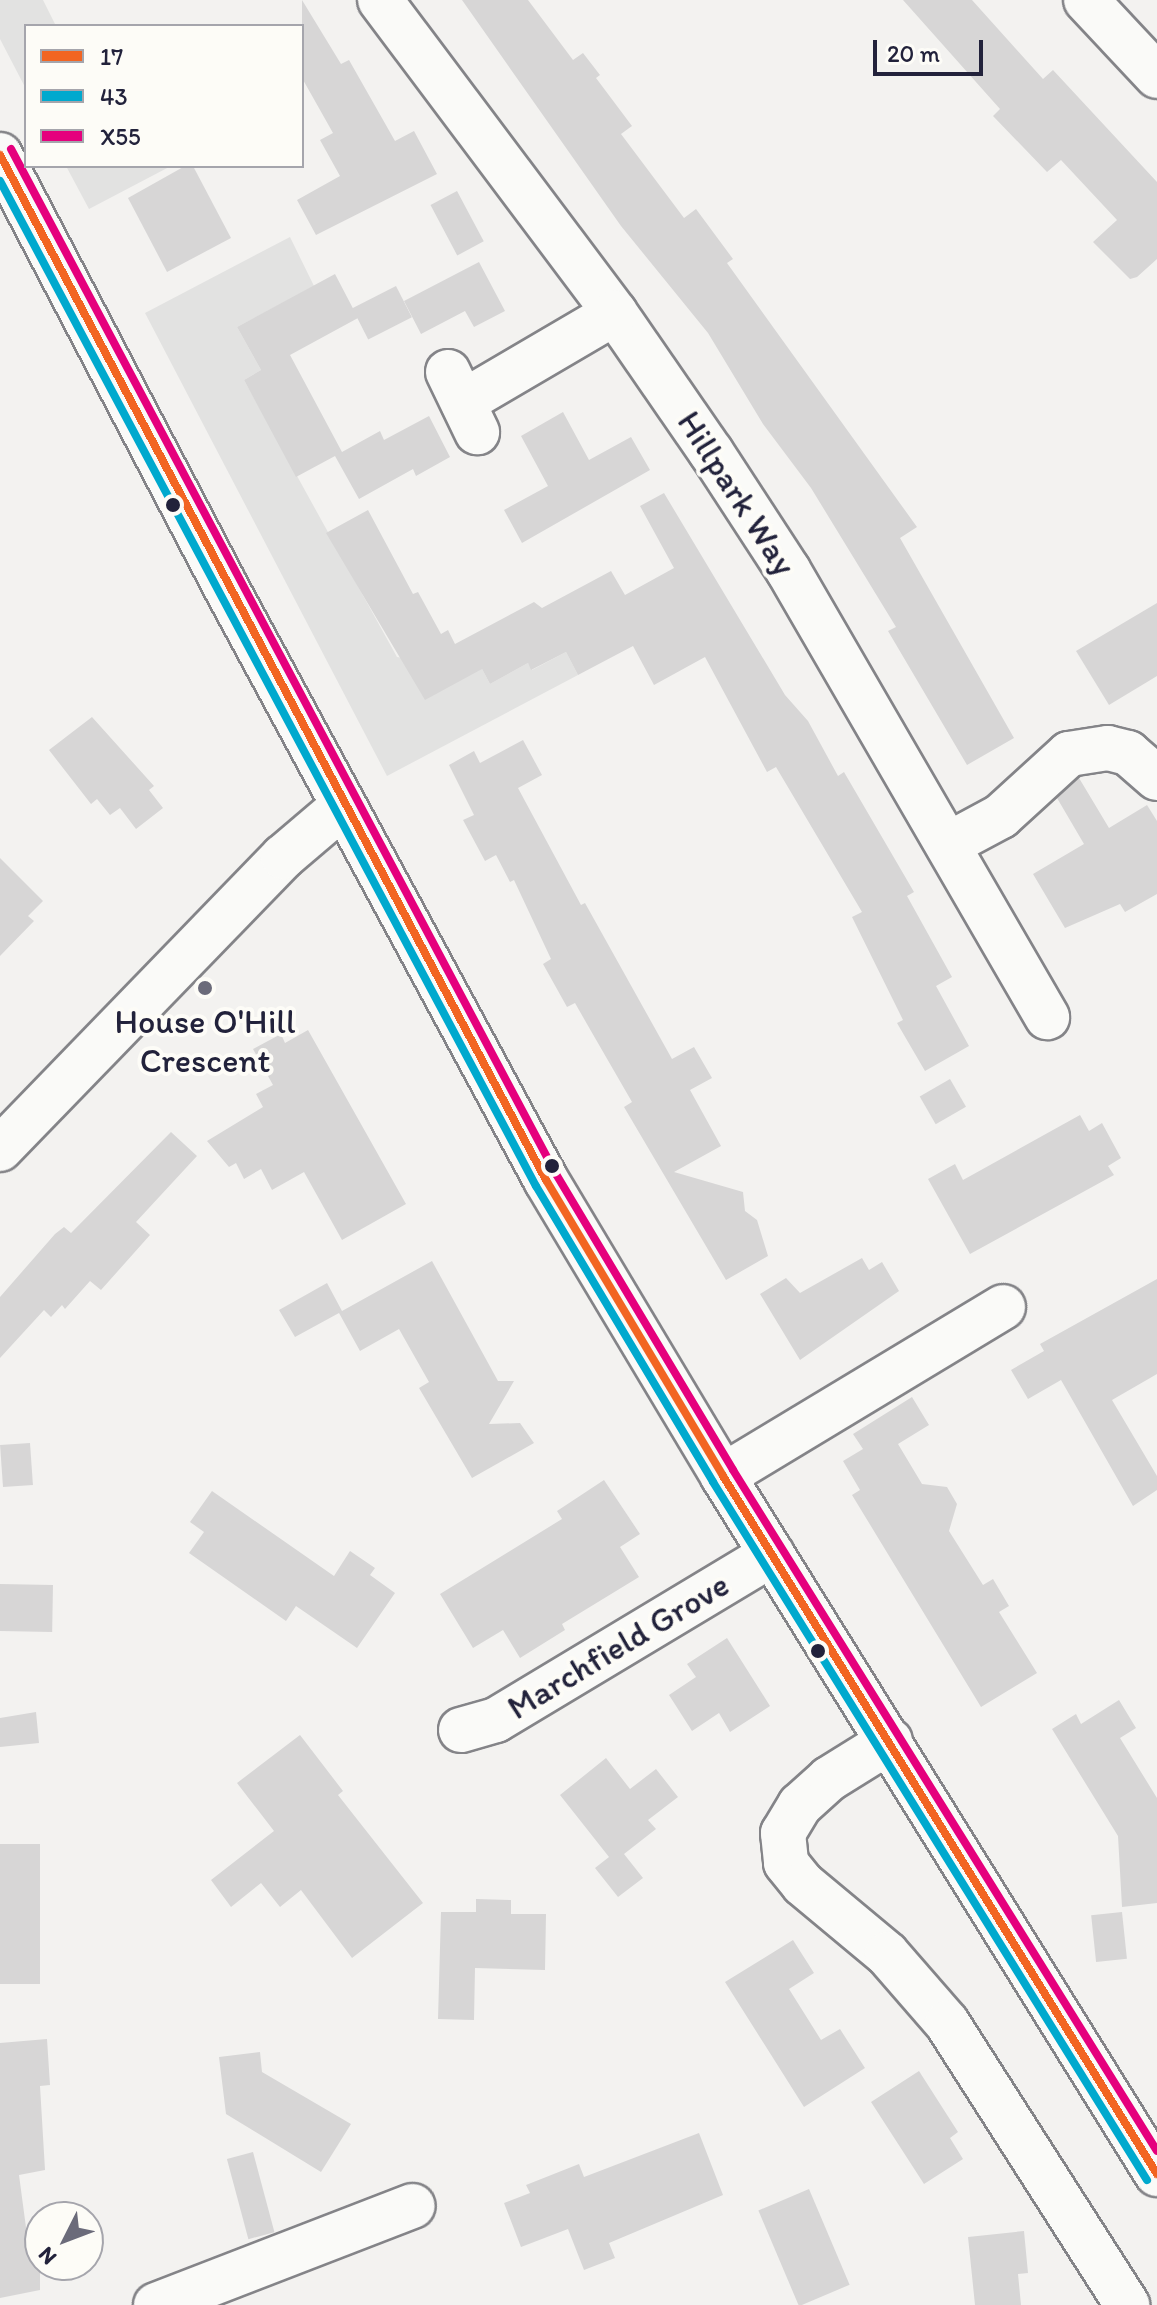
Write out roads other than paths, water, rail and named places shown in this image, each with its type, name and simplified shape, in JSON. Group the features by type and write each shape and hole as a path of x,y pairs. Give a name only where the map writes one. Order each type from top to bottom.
{"street":[{"name":"Hillpark Way","path":"380,0 615,313 788,570 1047,1017"},
{"path":"1086,0 1157,76"},
{"path":"0,155 343,806 546,1180 723,1476 1157,2174"},
{"path":"462,402 615,313"},
{"path":"949,844 1001,816 1055,765 1079,751 1108,748 1128,753 1157,778"},
{"path":"0,1149 283,857 343,806"},
{"path":"723,1476 1003,1307"},
{"name":"Marchfield Grove","path":"461,1730 496,1720 772,1554"},
{"path":"890,1741 829,1779 800,1805 783,1833 786,1863 803,1884 887,1954 947,2023 1127,2305"},
{"path":"156,2305 413,2206"}],"place":[{"name":"House O'Hill Crescent","path":"205,988"}]}
